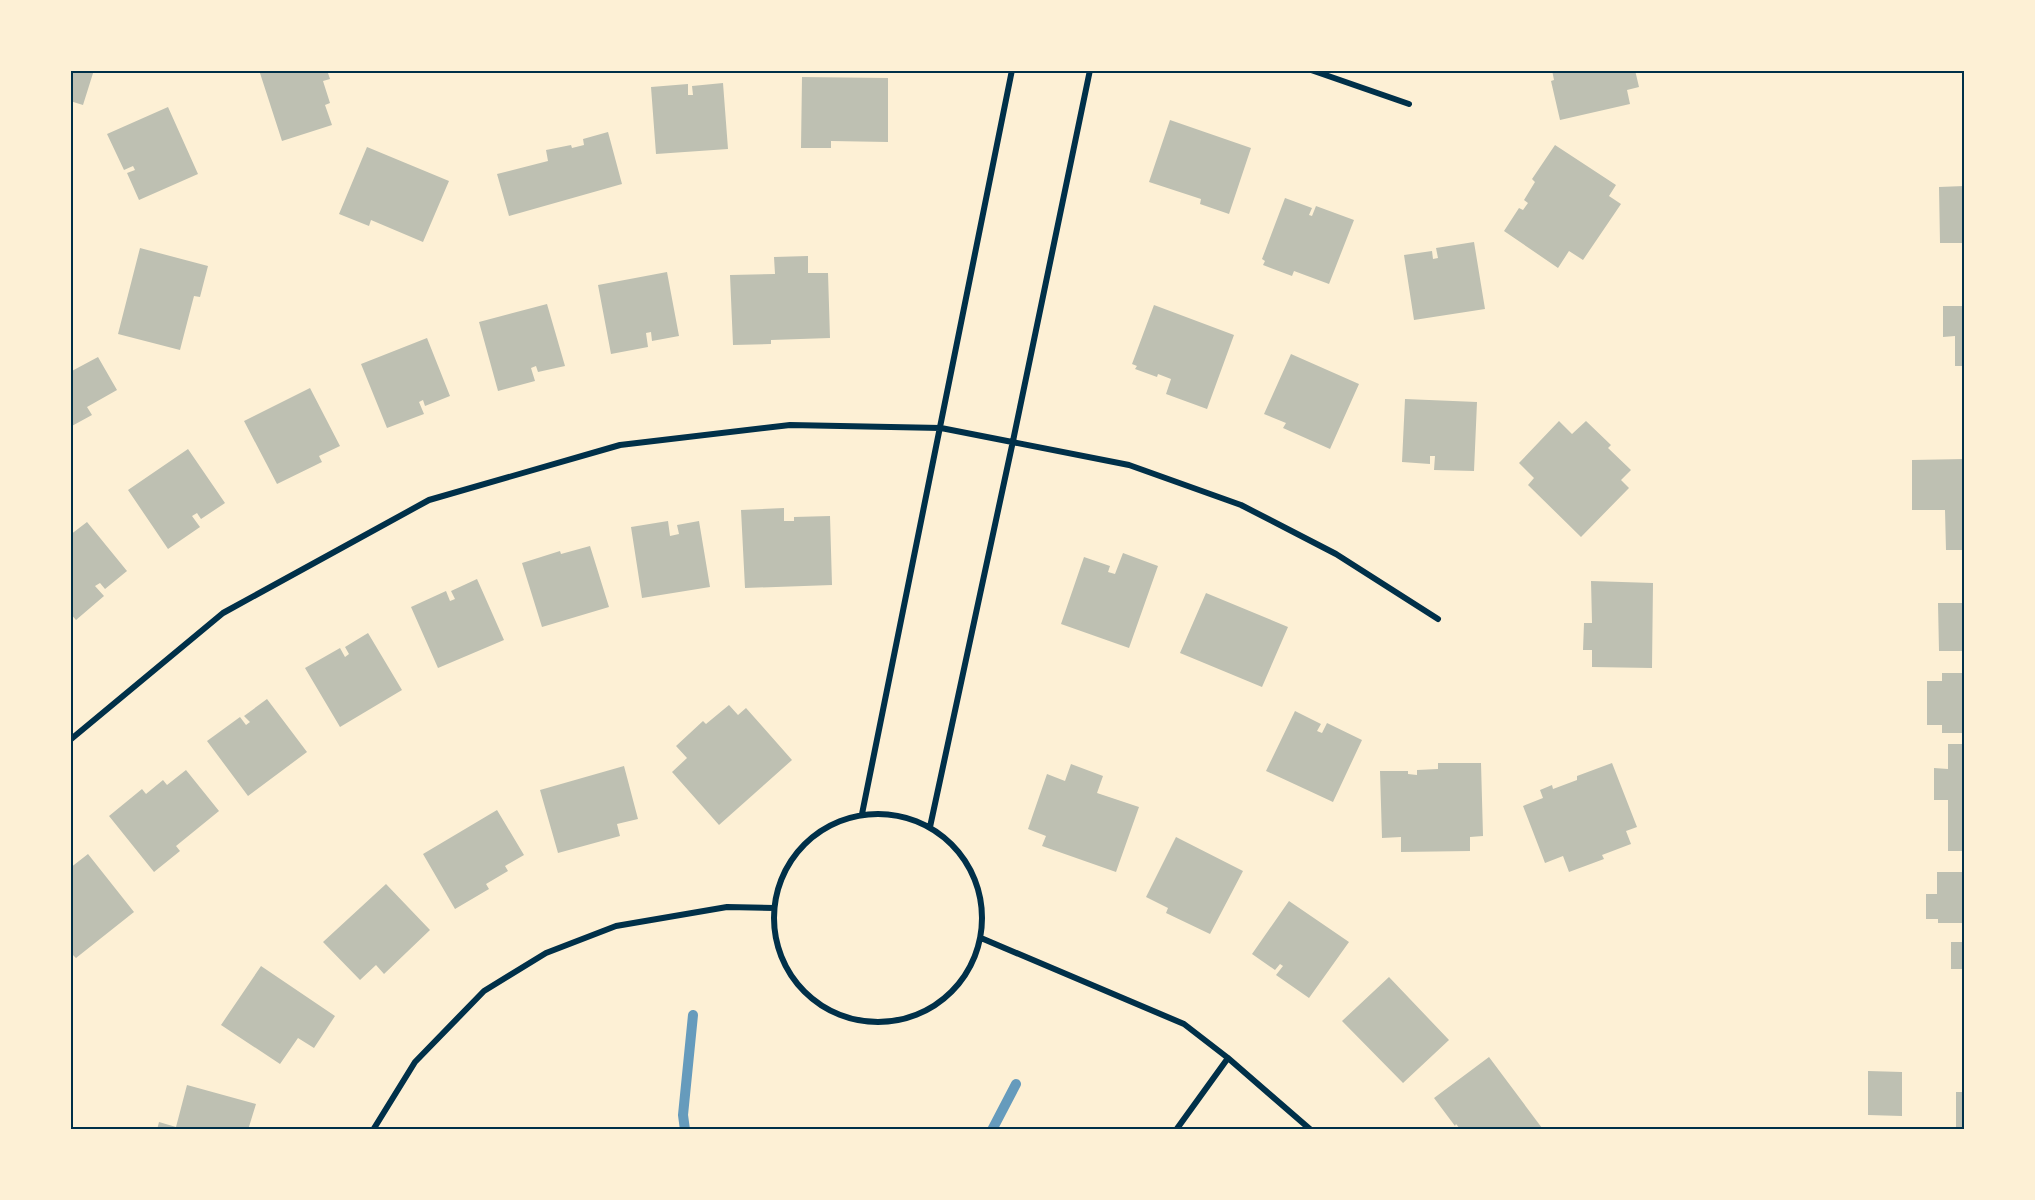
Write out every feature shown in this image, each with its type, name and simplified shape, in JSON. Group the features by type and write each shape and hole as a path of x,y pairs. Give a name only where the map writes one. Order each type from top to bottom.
{"street":[{"path":"862,814 1012,70"},
{"path":"930,827 1090,70"},
{"path":"1311,70 1409,104"},
{"path":"70,740 223,613 429,500 620,445 790,425 941,428 1128,465 1241,506 1335,554 1437,619"},
{"path":"862,814 897,814 930,827 952,843 972,870 982,898 981,938 966,975 933,1007 892,1022 864,1022 834,1013 795,982 776,941 774,908 784,870 801,847 827,827 862,814"},
{"path":"373,1130 422,1054 484,991 546,953 616,926 727,907 774,908"},
{"path":"981,938 1184,1024 1228,1058 1311,1130"},
{"path":"1176,1130 1228,1058"}],"building":[{"path":"70,70 94,70 83,105 70,101"},
{"path":"259,70 327,70 330,79 323,81 330,103 325,105 332,125 282,141"},
{"path":"1552,70 1635,70 1639,87 1627,90 1630,104 1560,120 1551,81 1554,80"},
{"path":"802,77 888,78 888,142 831,141 831,148 801,148"},
{"path":"723,83 728,149 656,154 651,87 688,84 688,95 693,95 692,86"},
{"path":"168,107 198,174 139,200 127,173 135,170 133,166 124,170 107,134"},
{"path":"1170,120 1251,148 1229,214 1200,204 1201,199 1149,182"},
{"path":"608,132 622,184 509,216 497,174 548,161 546,150 584,145 583,139"},
{"path":"1555,145 1616,185 1609,196 1621,204 1583,260 1569,251 1558,268 1504,231 1519,208 1523,210 1528,203 1524,200 1535,182 1532,179"},
{"path":"367,147 449,181 423,242 371,220 369,226 339,214"},
{"path":"1964,186 1964,243 1940,243 1939,187"},
{"path":"1285,198 1312,208 1309,215 1312,216 1316,206 1354,220 1329,284 1294,271 1292,276 1263,265 1265,261 1262,259"},
{"path":"1474,242 1485,309 1414,320 1404,255 1432,251 1433,259 1438,258 1436,248"},
{"path":"140,248 208,266 200,297 194,296 180,350 118,334"},
{"path":"808,256 808,273 828,273 830,338 771,340 771,344 733,345 730,275 775,274 774,257"},
{"path":"667,272 679,336 652,341 651,332 646,333 648,347 611,354 598,285"},
{"path":"547,304 565,366 538,372 536,366 531,368 535,381 498,391 479,322"},
{"path":"1154,305 1234,335 1207,409 1166,394 1171,379 1158,374 1157,377 1135,369 1137,366 1132,364"},
{"path":"1943,306 1964,306 1964,366 1955,366 1955,336 1943,337"},
{"path":"427,338 450,396 425,406 423,400 419,402 424,414 387,428 361,364"},
{"path":"1291,354 1359,384 1330,449 1283,428 1286,423 1264,414"},
{"path":"98,357 117,390 87,407 92,415 70,427 70,372"},
{"path":"310,388 340,446 319,456 322,462 277,484 244,421"},
{"path":"1405,399 1477,402 1474,471 1434,470 1435,456 1430,456 1430,464 1402,462"},
{"path":"1559,421 1572,434 1586,421 1611,445 1608,448 1631,470 1621,480 1629,488 1581,537 1528,485 1534,478 1519,463"},
{"path":"188,449 225,503 201,519 197,513 192,516 200,527 168,549 128,490"},
{"path":"1964,459 1964,550 1946,550 1945,510 1912,510 1912,460"},
{"path":"784,508 784,521 794,521 794,517 830,516 832,585 745,588 741,510"},
{"path":"668,521 670,536 679,534 677,525 699,521 710,587 642,598 631,527"},
{"path":"87,522 127,571 105,589 100,583 95,586 104,596 76,620 70,613 70,535"},
{"path":"590,546 609,607 542,627 522,563 560,551 561,554"},
{"path":"1123,553 1158,566 1129,648 1061,624 1084,557 1110,566 1108,572 1115,574"},
{"path":"477,579 504,640 438,668 411,607 446,591 450,601 455,599 451,591"},
{"path":"1591,581 1653,583 1652,668 1592,667 1592,650 1583,650 1584,623 1592,623"},
{"path":"1206,593 1288,627 1262,687 1180,653"},
{"path":"1938,603 1964,603 1964,651 1939,651"},
{"path":"368,633 402,690 340,727 305,668 340,648 345,657 349,654 345,647"},
{"path":"1942,673 1964,673 1964,733 1942,733 1942,725 1927,725 1927,681 1942,681"},
{"path":"267,699 307,752 248,796 207,741 240,717 246,725 250,722 244,716"},
{"path":"729,705 738,715 746,708 792,760 719,825 672,772 687,758 676,746 703,721 706,724"},
{"path":"1295,711 1321,724 1317,731 1322,733 1327,723 1362,740 1333,802 1266,771"},
{"path":"1948,744 1964,744 1964,851 1948,851 1948,800 1934,800 1934,768 1948,769"},
{"path":"1438,763 1481,763 1483,836 1470,837 1470,851 1401,852 1401,837 1382,838 1380,771 1408,771 1408,774 1417,775 1417,770 1438,769"},
{"path":"1612,763 1637,827 1626,831 1631,844 1602,855 1604,859 1569,872 1563,856 1545,863 1523,806 1543,798 1540,790 1552,785 1553,789 1577,780 1577,776"},
{"path":"1071,764 1103,776 1097,793 1139,807 1116,872 1042,846 1046,836 1028,829 1047,774 1065,781"},
{"path":"624,766 638,819 617,824 620,836 558,853 540,790"},
{"path":"186,770 219,811 176,846 180,851 154,872 109,816 142,789 146,794 163,780 167,785"},
{"path":"497,810 524,855 505,866 508,871 486,884 489,889 455,909 423,854"},
{"path":"1176,837 1243,871 1210,934 1166,913 1168,908 1146,897"},
{"path":"88,854 134,912 76,958 70,952 70,868"},
{"path":"1937,872 1964,872 1964,923 1938,923 1938,919 1926,919 1926,894 1937,894"},
{"path":"386,884 430,930 384,974 376,965 360,980 323,942"},
{"path":"1289,901 1349,942 1309,998 1276,975 1283,966 1280,964 1275,970 1252,954"},
{"path":"1951,942 1964,942 1964,969 1951,969"},
{"path":"261,966 335,1016 314,1048 298,1038 280,1064 221,1025"},
{"path":"1389,977 1449,1040 1403,1083 1342,1021"},
{"path":"1489,1057 1542,1128 1540,1130 1461,1130 1456,1124 1455,1126 1434,1098"},
{"path":"1868,1071 1902,1072 1902,1116 1868,1115"},
{"path":"187,1085 256,1104 248,1130 157,1130 159,1122 176,1127"},
{"path":"1956,1092 1964,1092 1964,1130 1956,1130"}],"waterway":[{"path":"685,1130 683,1115 693,1015"},
{"path":"992,1130 1016,1084"}]}
